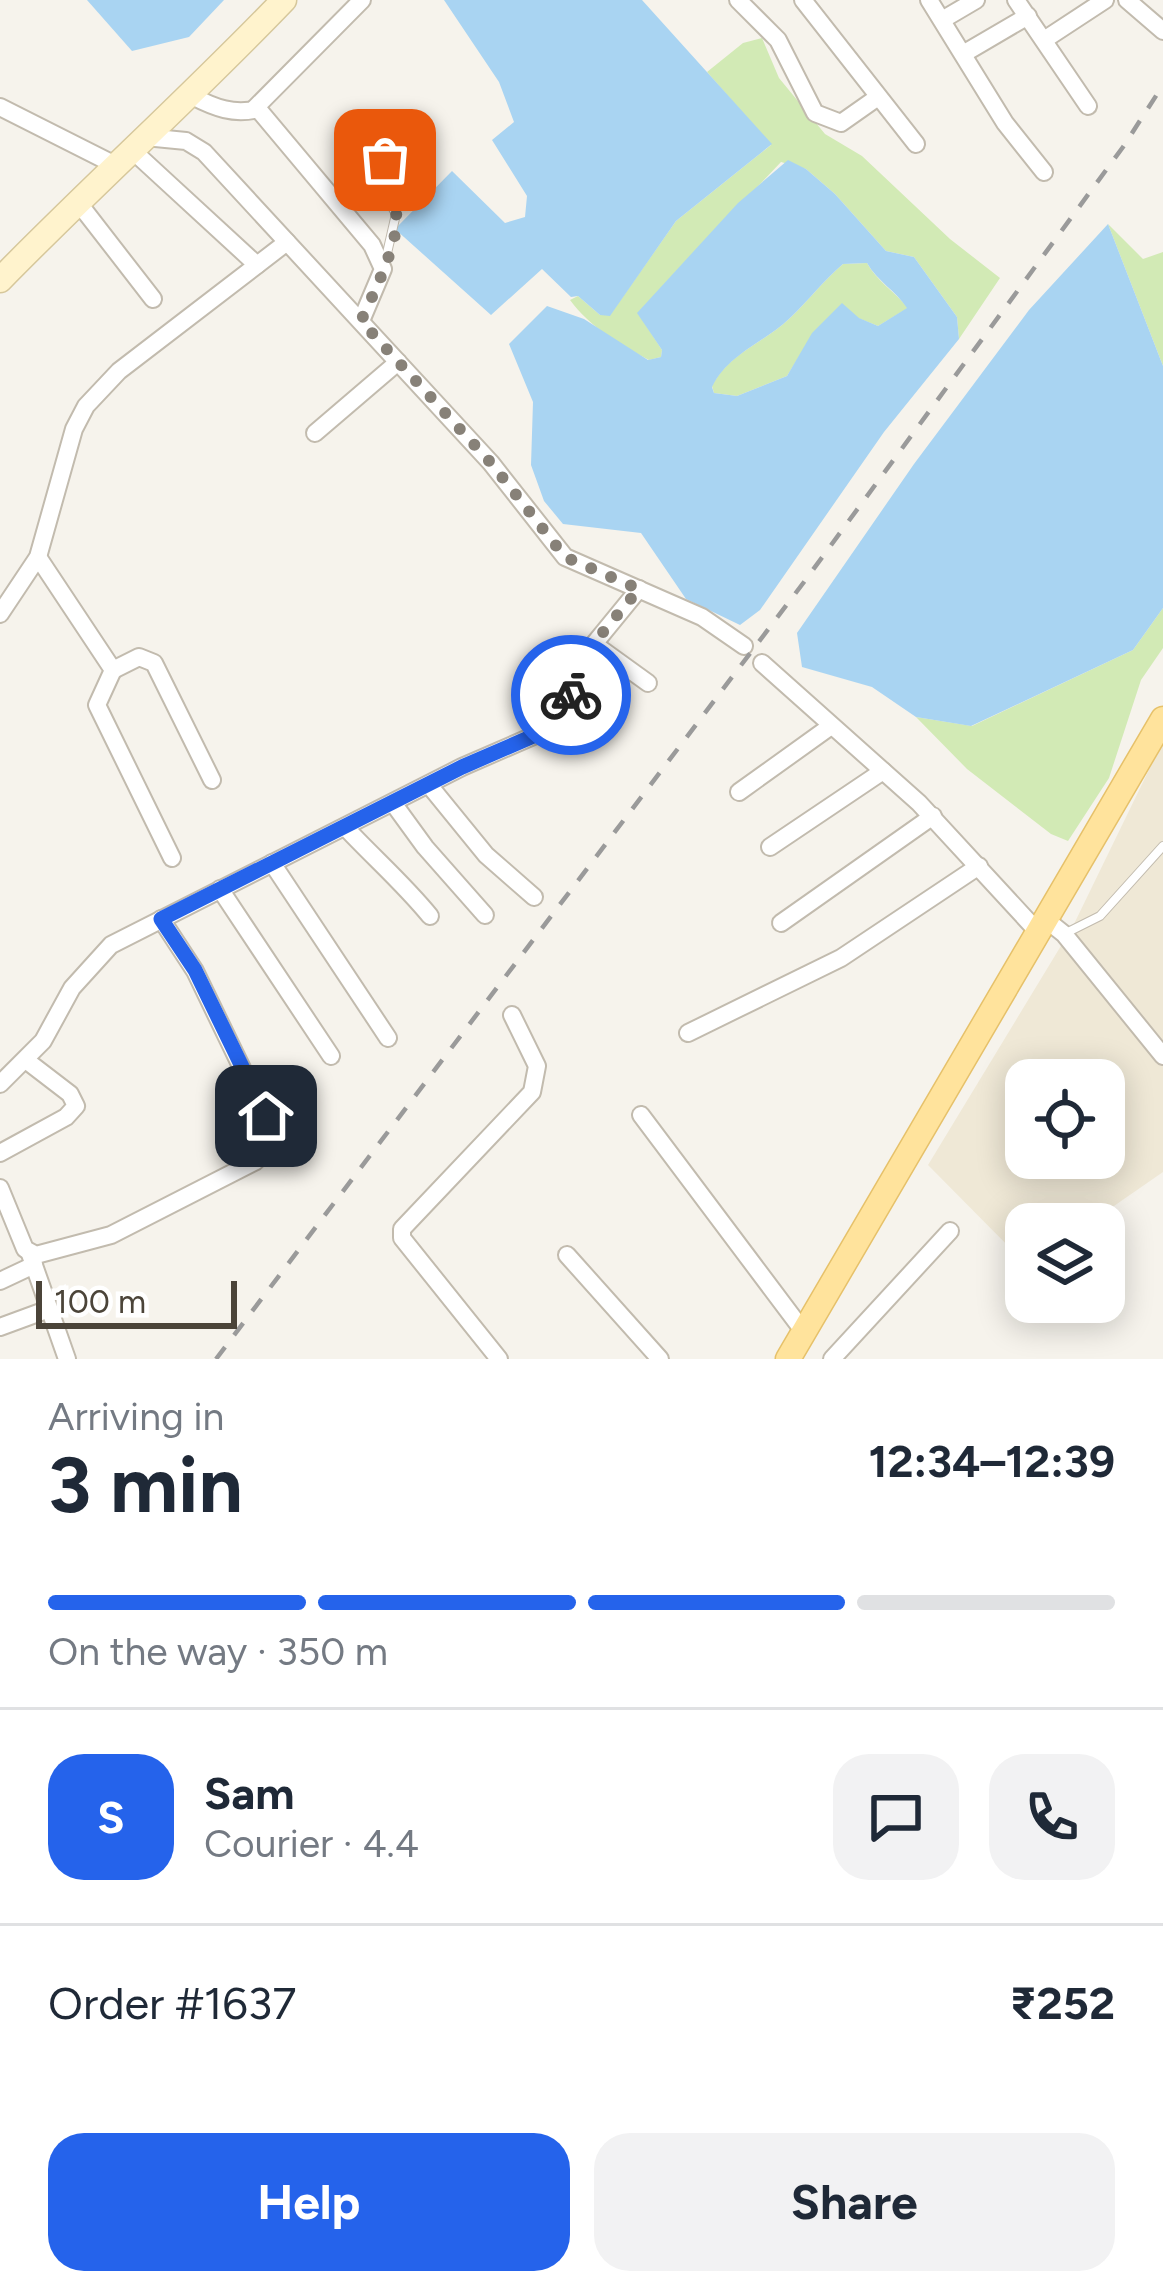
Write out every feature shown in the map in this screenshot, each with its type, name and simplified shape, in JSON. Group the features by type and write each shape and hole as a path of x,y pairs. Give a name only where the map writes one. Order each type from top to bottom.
{"main road":[{"path":"0,280 284,0"},
{"path":"788,1359 1048,930 1163,719"}],"street":[{"path":"192,95 215,108 244,113 255,108 362,0"},
{"path":"738,0 778,40 815,113 842,123 878,97"},
{"path":"803,0 916,144"},
{"path":"929,0 1006,123 1044,172"},
{"path":"942,20 976,0"},
{"path":"1016,0 1088,106"},
{"path":"1044,40 1106,0"},
{"path":"1127,0 1163,31"},
{"path":"963,54 1028,16"},
{"path":"0,107 131,151 257,265"},
{"path":"255,108 372,245 383,269 361,321"},
{"path":"131,151 194,145 491,463 565,557 702,616 744,646"},
{"path":"77,201 153,299"},
{"path":"0,614 38,556 74,429 86,406 119,370 287,242"},
{"path":"315,433 398,362"},
{"path":"38,556 113,670"},
{"path":"0,1084 27,1061 53,1028 72,988 111,945 429,784 547,730 564,711 593,644 639,589"},
{"path":"593,644 648,683"},
{"path":"172,858 97,705 113,670 139,656 154,663 212,780"},
{"path":"762,663 932,816 1048,930 1163,1056"},
{"path":"739,792 831,726"},
{"path":"770,847 883,771"},
{"path":"429,784 486,855 534,897"},
{"path":"393,803 424,847 485,915"},
{"path":"781,923 932,816"},
{"path":"346,828 374,859 395,873 430,916"},
{"path":"272,863 388,1038"},
{"path":"688,1033 841,958 980,866"},
{"path":"220,889 331,1056"},
{"path":"161,919 195,970 280,1147"},
{"path":"499,1359 402,1238 402,1228 532,1092 537,1066 512,1015"},
{"path":"0,1153 66,1117 76,1106 70,1094 27,1061"},
{"path":"641,1114 804,1332"},
{"path":"0,1281 32,1260 111,1235 256,1161"},
{"path":"0,1188 67,1359"},
{"path":"832,1359 950,1231"},
{"path":"567,1255 660,1359"},
{"path":"0,1327 50,1310"}],"lane":[{"path":"383,269 396,214 374,172 385,160 414,167"},
{"path":"1048,930 1100,916 1163,846"}],"shaded area":[{"path":"1163,741 1163,1172 1118,1203 1005,1203 1005,1243 928,1165 1073,926"}],"green space":[{"path":"762,38 779,78 825,134 862,156 950,239 1000,278 959,339 957,317 914,257 886,251 806,169 781,162 638,313 662,350 661,357 649,360 616,341 570,300 578,296 600,315 610,315 676,221 771,145 707,72 743,43"},
{"path":"1108,224 1143,259 1163,252 1163,366"},
{"path":"867,263 908,308 878,326 858,318 800,355 787,376 737,396 714,393 712,386 728,365 780,327 843,264"},
{"path":"1163,608 1163,648 1141,680 1109,778 1068,841 1051,834 967,769 916,717 972,726 1133,650"}],"water":[{"path":"87,0 224,0 189,37 132,51"},
{"path":"444,0 642,0 772,144 676,221 610,316 600,315 578,296 571,297 542,269 491,315 395,229 452,171 505,223 525,217 527,196 492,140 514,122 499,82"},
{"path":"788,160 806,169 886,251 914,257 957,317 959,339 884,432 760,610 740,625 686,599 641,533 563,524 544,501 531,465 533,402 509,344 547,306 584,319 648,360 661,357 662,350 637,313 738,203","holes":["867,263 907,308 878,326 842,303 812,333 787,376 737,396 714,393 712,387 728,365 780,327 843,264"]},
{"path":"1108,224 1163,366 1163,608 1133,650 971,726 916,717 872,687 802,667 797,633 1029,310"}],"railway":[{"path":"216,1359 804,582 1123,147 1163,85"}],"way so far":[{"path":"385,160 374,172 390,198 397,223 361,321 491,463 565,557 639,589 593,644 571,695"}],"route":[{"path":"266,1116 195,970 161,919 462,767 547,730 571,695"}]}
